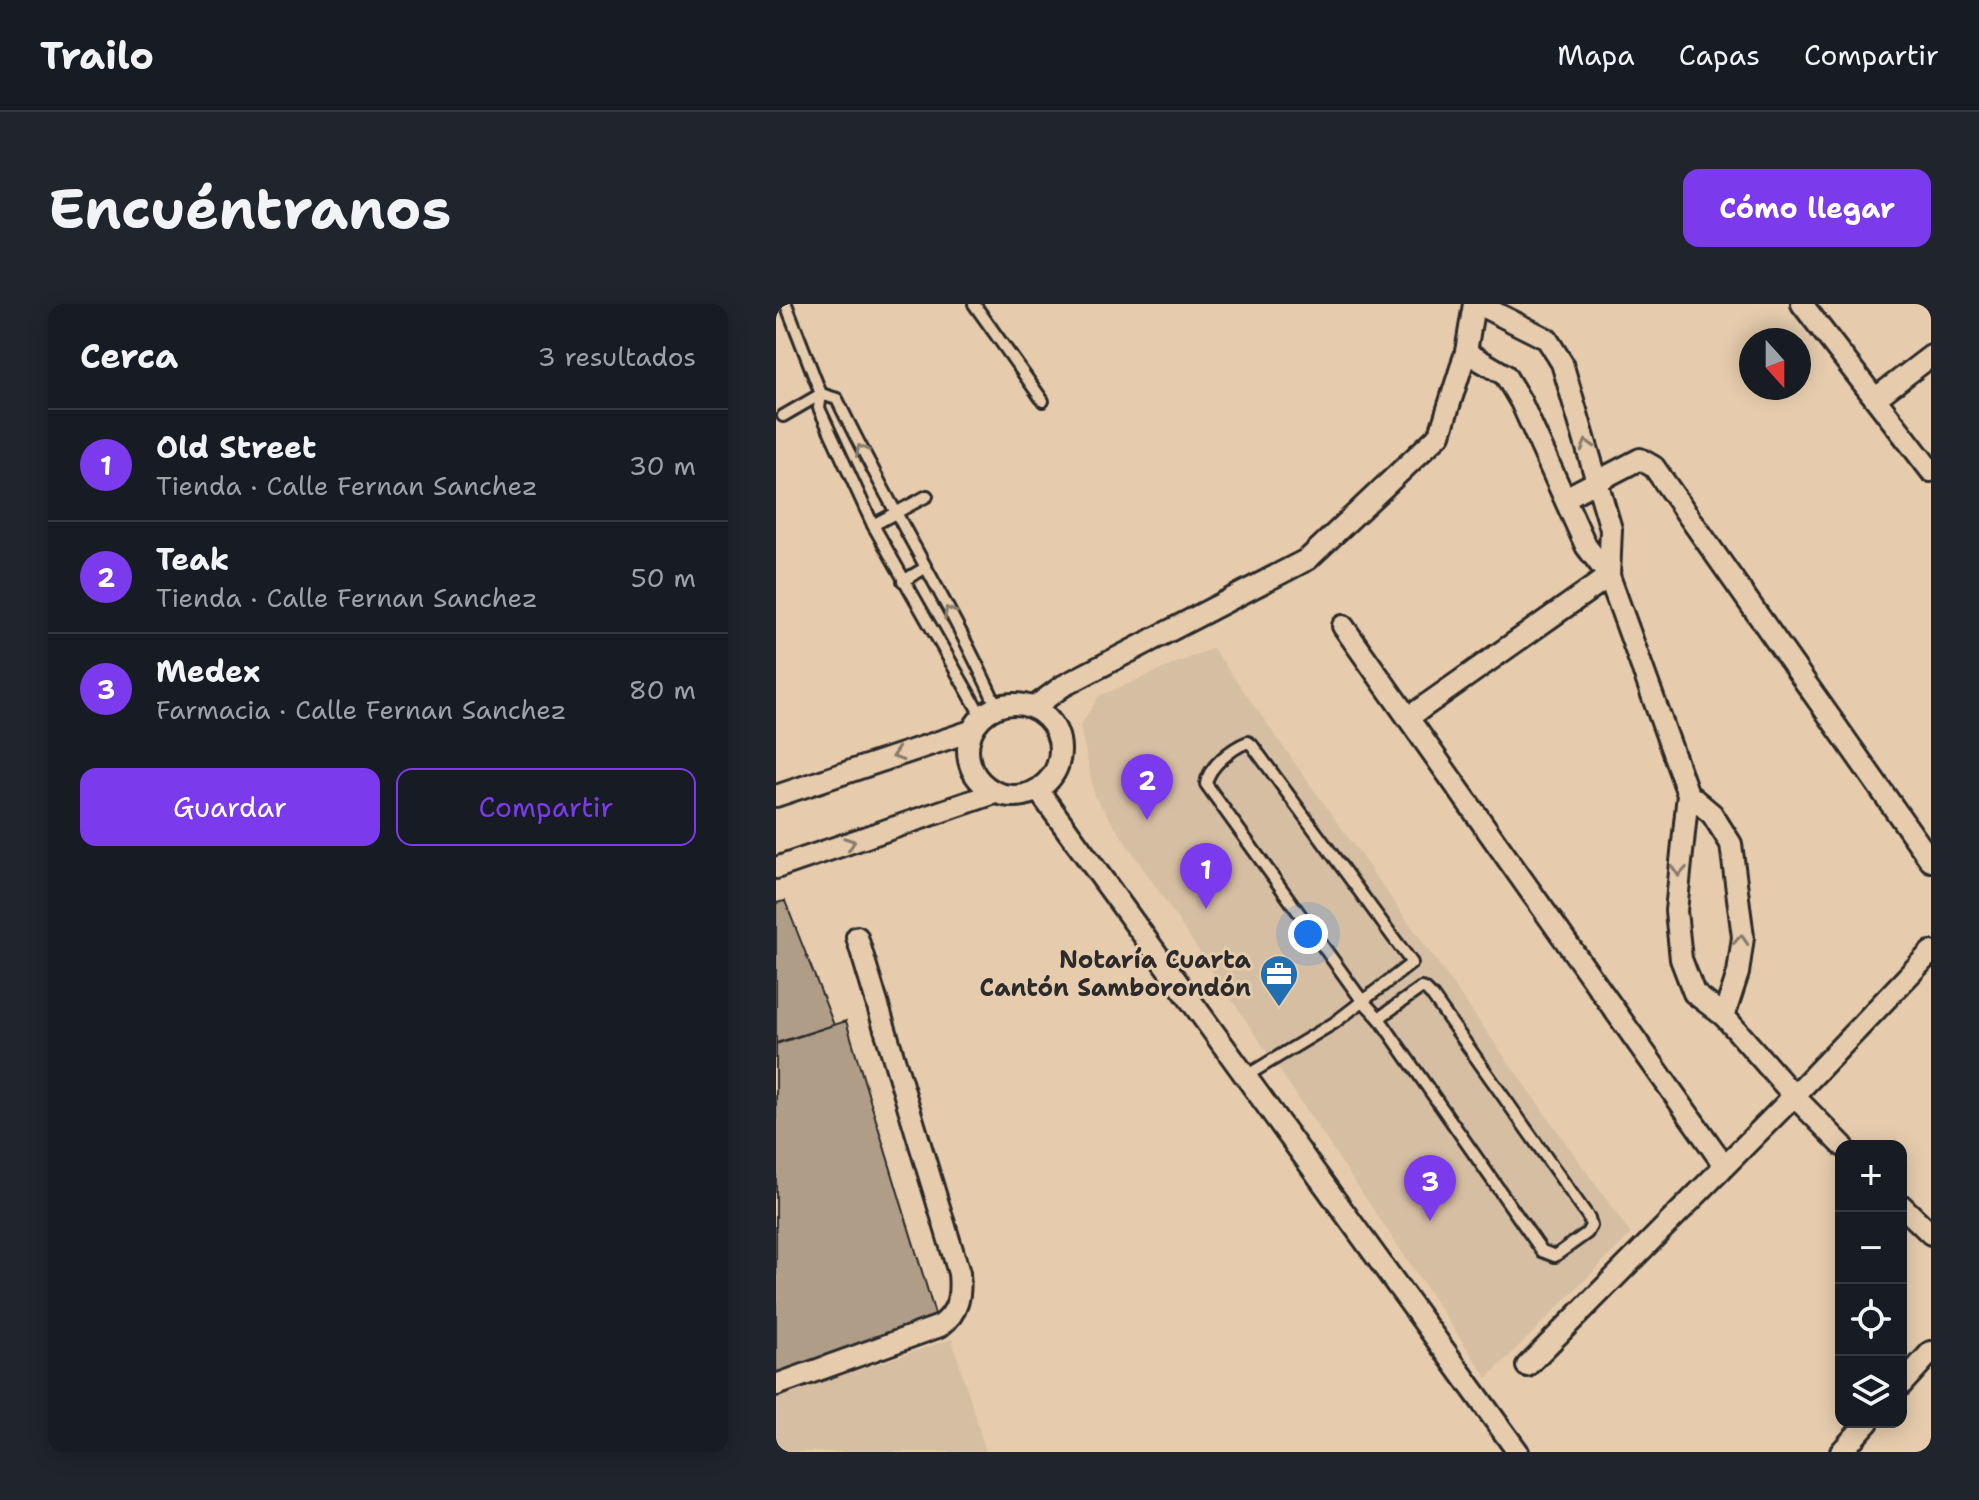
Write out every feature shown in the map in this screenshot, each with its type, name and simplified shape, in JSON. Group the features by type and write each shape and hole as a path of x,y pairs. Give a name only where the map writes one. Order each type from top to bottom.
{"street":[{"path":"1033,708 1063,686 1308,559 1440,434 1466,352 1476,304 1547,339 1562,363 1611,529 1609,576"},
{"path":"1802,304 1931,471"},
{"path":"1466,352 1505,375 1521,402 1586,546 1609,576 1688,794 1676,911 1681,959 1694,993 1724,1016 1837,1140"},
{"path":"1876,398 1931,356"},
{"path":"1565,498 1640,459 1654,467 1931,861"},
{"path":"1409,717 1609,576"},
{"path":"1343,626 1724,1165"},
{"path":"776,796 1015,704 1033,708 1047,717 1056,731 1060,747 1058,764 1051,779 1024,796 995,793 980,782 970,767 967,749 984,718"},
{"path":"1038,790 1518,1452"},
{"path":"776,868 995,793"},
{"path":"1688,794 1712,814 1731,844 1743,937 1738,973 1724,1016"},
{"path":"776,1385 932,1330 951,1318 958,1304 959,1273 857,937"},
{"path":"1527,1366 1794,1096 1931,952"},
{"path":"1907,1211 1931,1234"},
{"path":"1907,1378 1931,1352"},
{"path":"1841,1452 1863,1428"}],"lane":[{"path":"786,304 821,394 819,408 873,525 984,718"},
{"path":"974,304 1043,401"},
{"path":"783,416 821,394 837,399 895,514 974,655 984,718"},
{"path":"873,525 927,496"},
{"path":"903,581 925,568"},
{"path":"1246,1076 1334,1023 1361,999 1412,963 1252,745 1248,742 1241,745 1208,772 1206,784 1361,999 1379,1018 1542,1251 1555,1256 1587,1233 1591,1226 1589,1218 1428,991 1421,988 1379,1018"}],"shaded area":[{"path":"1213,648 1631,1234 1487,1378 1095,797 1080,726 1099,696"},
{"path":"952,1339 986,1452 776,1452 776,1397"}],"building":[{"path":"785,901 834,1025 776,1043 776,903"},
{"path":"846,1021 937,1321 776,1376 776,1044"}],"place":[{"name":"Teak","path":"1147,820"},
{"name":"Old Street","path":"1206,909"},
{"name":"Notaría Cuarta Cantón Samborondón","path":"1279,1008"},
{"name":"Medex","path":"1430,1221"}]}
